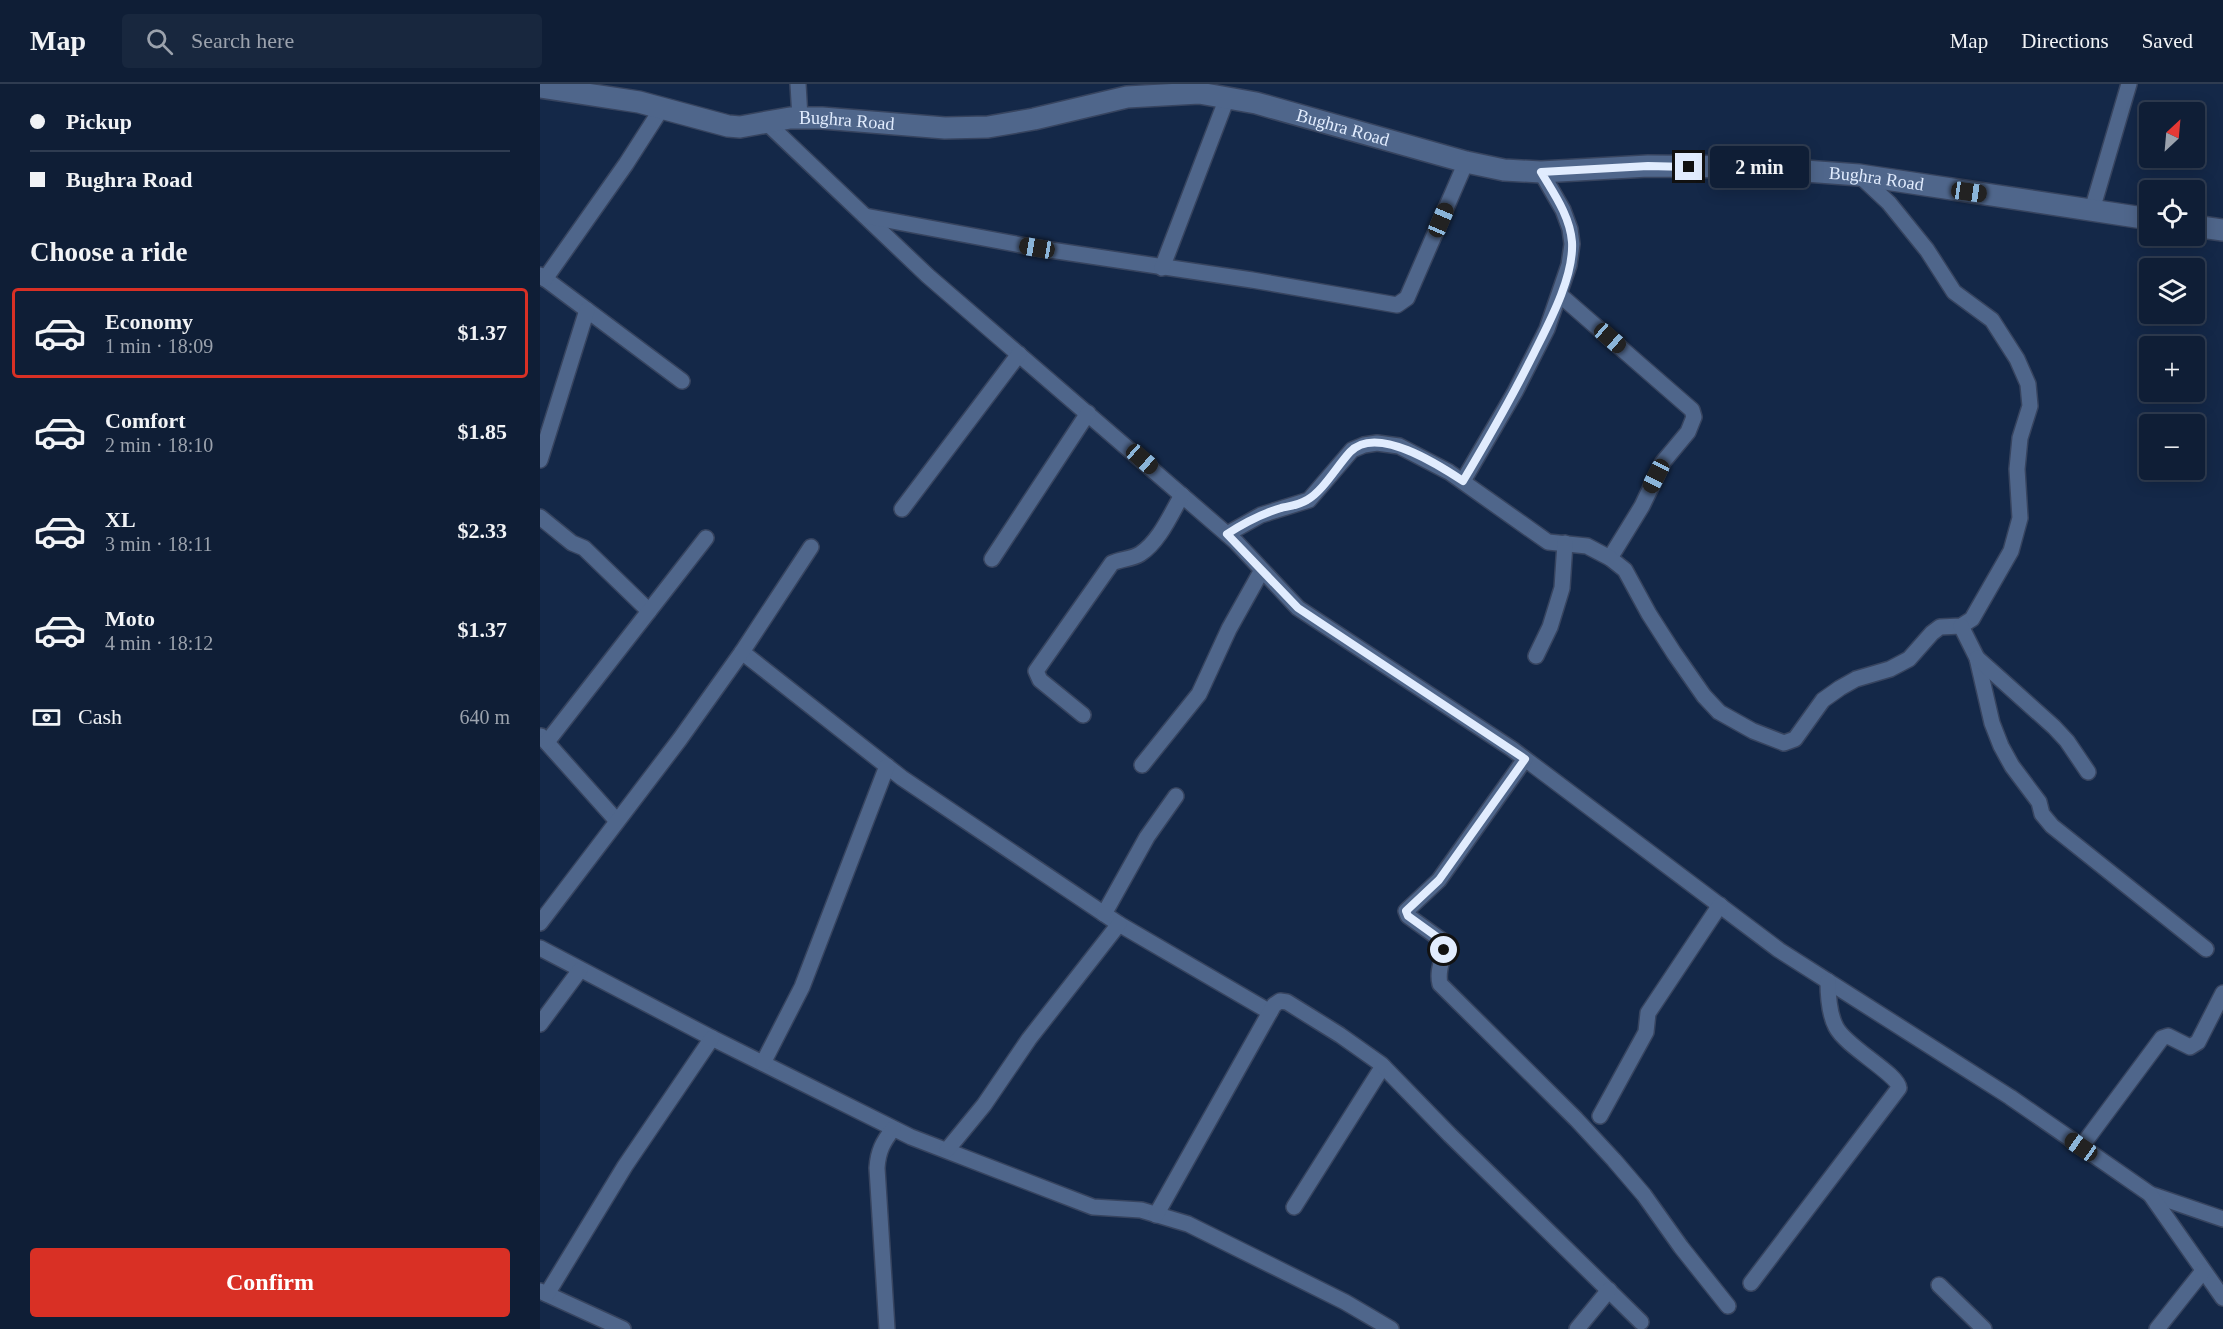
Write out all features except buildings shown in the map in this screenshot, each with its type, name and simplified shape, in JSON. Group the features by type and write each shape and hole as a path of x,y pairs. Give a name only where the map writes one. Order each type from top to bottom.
{"street":[{"path":"798,84 800,118"},
{"path":"1144,84 1166,95"},
{"path":"2092,210 2129,84"},
{"name":"Bughra Road","path":"540,87 639,102 740,128 800,118 945,128 988,127 1034,119 1127,97 1199,93 1256,103 1466,162 1504,170 1541,172 1648,166 1751,167 1859,175 2139,217"},
{"path":"1162,268 1227,98"},
{"path":"662,108 626,164 542,277 682,381"},
{"path":"767,123 928,276 1227,534 1298,608 1525,759 1779,951 2010,1097 2150,1194 2223,1219"},
{"path":"866,216 1037,248 1252,280 1397,305 1407,298 1466,162"},
{"path":"1463,481 1515,392 1547,329 1569,265 1572,244 1570,229 1563,210 1541,172"},
{"path":"1227,534 1261,515 1308,500 1352,450 1377,443 1399,446 1434,463 1463,481 1548,542 1587,546 1610,558 1625,570 1680,663 1719,712 1753,731 1784,743 1795,739 1823,699 1856,679 1890,669 1909,659 1940,627 1961,626 1972,619 2011,551 2020,518 2017,469 2020,438 2030,406 2028,384 2018,359 1992,320 1954,292 1912,231 1889,203 1859,175"},
{"path":"2205,228 2223,230"},
{"path":"1560,295 1692,410 1694,417 1688,432 1663,462 1642,506 1610,558"},
{"path":"540,460 587,310"},
{"path":"902,509 1019,354"},
{"path":"992,559 1088,413"},
{"path":"1083,715 1040,681 1036,671 1112,563 1123,558 1137,556 1150,546 1182,495"},
{"path":"540,517 572,543 584,548 649,611"},
{"path":"617,821 544,739 706,538"},
{"path":"1536,656 1550,627 1562,588 1565,543"},
{"path":"540,923 680,739 742,652 811,547"},
{"path":"1142,765 1198,694 1229,629 1262,570"},
{"path":"1961,626 1977,658 1992,723 2001,746 2012,766 2039,802 2042,814 2052,826 2206,949"},
{"path":"742,652 887,766 1119,924 1269,1012"},
{"path":"1977,658 2054,727 2067,741 2088,772"},
{"path":"1525,759 1439,880 1406,911 1408,916 1444,942 1445,946 1438,968 1440,984 1614,1160 1644,1195 1681,1247 1728,1306"},
{"path":"763,1063 802,987 887,766"},
{"path":"1104,914 1147,837 1176,796"},
{"path":"1600,1116 1646,1032 1648,1013 1720,905"},
{"path":"947,1150 984,1105 1029,1038 1119,924"},
{"path":"540,948 893,1129 1093,1207 1141,1210 1188,1224 1346,1302 1392,1329"},
{"path":"540,1024 580,970"},
{"path":"1751,1283 1899,1088 1899,1084 1893,1077 1869,1061 1836,1029 1829,1001 1828,981"},
{"path":"2081,1147 2162,1038 2168,1036 2190,1047 2198,1042 2223,993"},
{"path":"1156,1215 1269,1012 1280,1000 1340,1035 1383,1066 1641,1322"},
{"path":"623,1329 543,1293 625,1166 712,1038"},
{"path":"1294,1207 1383,1066"},
{"path":"887,1329 877,1168 878,1154 883,1142 893,1129"},
{"path":"2150,1194 2223,1298"},
{"path":"2157,1329 2203,1271"},
{"path":"1939,1285 1984,1329"},
{"path":"1576,1329 1609,1290"}],"route":[{"path":"1444,950 1444,942 1408,916 1406,911 1439,880 1525,759 1298,608 1227,534 1251,519 1308,500 1352,450 1364,445 1377,443 1399,446 1434,463 1463,481 1515,392 1547,329 1569,265 1572,244 1570,229 1563,210 1541,172 1648,166 1689,167"}]}
